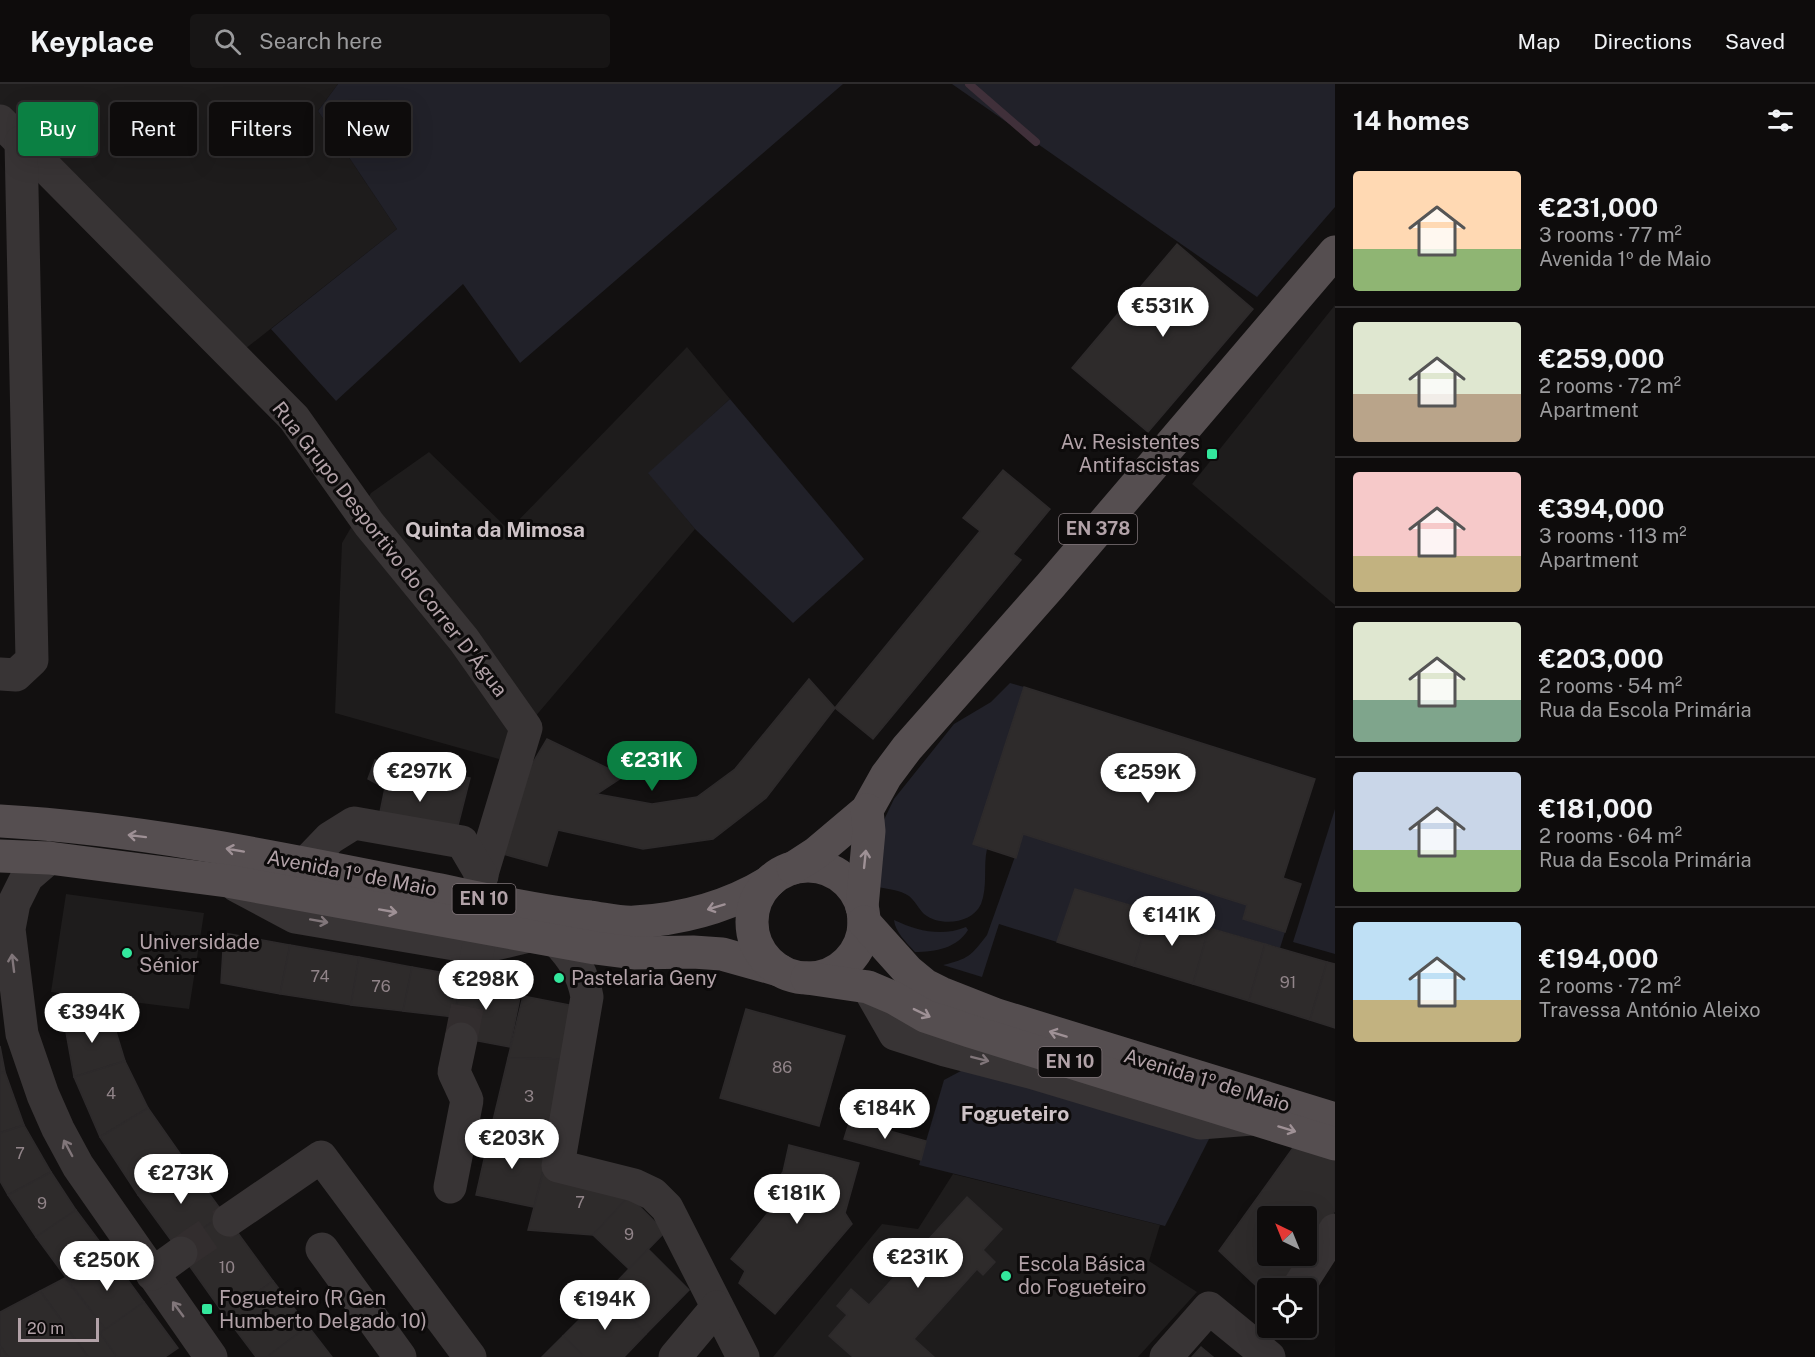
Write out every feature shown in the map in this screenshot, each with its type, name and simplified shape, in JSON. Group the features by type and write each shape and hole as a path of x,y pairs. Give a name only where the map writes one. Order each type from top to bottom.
{"main road":[{"name":"EN 378","path":"781,875 824,846 867,810 886,777 907,748 1050,586 1335,252"},
{"path":"863,914 852,887 835,873 821,867 807,866 781,875 760,894 754,907 752,921 759,949 768,961 793,974 822,976 836,971 847,962 862,936 863,914 864,865 869,831 867,810"},
{"name":"Avenida 1º de Maio","path":"0,820 48,823 195,843 306,863 478,886 559,914 633,922 678,917 717,908 748,895 781,875"},
{"name":"Avenida 1º de Maio","path":"0,856 49,858 227,881 543,939 634,953 722,954 793,974 868,987 894,998 925,1016 970,1032 1335,1144"},
{"name":"Avenida 1º de Maio","path":"863,914 908,971 925,985 941,993 997,1015 1335,1119"}],"street":[{"path":"0,674 16,675 32,660 11,131"},
{"name":"Rua Grupo Desportivo do Correr D'Água","path":"11,131 294,418 369,524 464,640 526,728 478,886"},
{"path":"306,863 330,838 354,824 462,843 478,886"},
{"path":"49,858 27,877 14,903 9,929 22,1034 58,1130 78,1166 208,1356"},
{"name":"Avenida 1º de Maio","path":"227,881 295,917 476,963 543,939"},
{"path":"543,939 578,967 587,997"},
{"path":"634,953 606,967 587,997 558,1166 634,1185 653,1194 667,1208 743,1357"},
{"path":"450,1187 467,1100 454,1072 461,1039"},
{"path":"229,1220 321,1157 470,1357"},
{"path":"1304,1278 1335,1230"},
{"path":"322,1249 400,1357"},
{"path":"152,1274 181,1254"},
{"path":"675,1357 717,1307"},
{"path":"1166,1357 1209,1308 1269,1357"}],"shaded area":[{"path":"0,84 338,84 318,111 325,121 325,156 348,156 397,229 245,349 19,156 98,156 98,102 18,102 18,155 0,140"},
{"path":"338,84 843,84 520,363 463,284 336,401 271,329 397,229 348,156 411,156 411,102 325,102 325,121 318,111"},
{"path":"952,84 1335,84 1335,207 1257,297"},
{"path":"1335,305 1335,605 1192,484"},
{"path":"687,347 730,399 649,473 695,529 499,759 335,713 342,543 371,493 429,452 509,530"},
{"path":"730,399 864,559 793,623 695,529 648,473"},
{"path":"1010,683 1024,687 974,844 987,849 981,904 971,916 955,921 938,921 924,914 905,894 878,887 883,822 894,799 954,724 991,702"},
{"path":"1335,809 1335,954 1293,942"},
{"path":"1023,834 1247,905 1243,919 1285,932 1280,948 1075,889 1057,942 999,924 982,977 943,965 968,956 987,935"},
{"name":"Universidade Sénior","path":"66,894 204,913 189,1009 51,992"},
{"path":"894,920 930,931 948,932 966,927 968,930 958,941 945,948 915,952 899,933"},
{"path":"972,1065 1211,1135 1165,1226 919,1165 944,1080"},
{"name":"Escola Básica do Fogueteiro","path":"953,1174 1160,1225 1149,1261 1197,1292 1138,1357 773,1357 882,1224 918,1229"}],"building":[{"path":"1177,244 1253,309 1148,432 1072,368"},
{"path":"1003,470 1050,509 1013,554 1021,560 873,739 835,708 980,531 963,518"},
{"path":"809,679 835,708 766,798 713,839 643,849 558,830 547,866 503,854 516,791 547,739 624,776 597,794 652,804 697,797 735,769"},
{"path":"1024,687 1315,779 1283,878 1301,884 1285,932 1243,919 1247,905 1023,834 1016,858 973,844"},
{"path":"375,760 470,778 452,849 376,832 385,788 368,779"},
{"path":"1075,889 1150,911 1134,966 1057,942"},
{"path":"1150,911 1209,928 1193,984 1134,966"},
{"path":"1209,928 1265,944 1249,1001 1193,984"},
{"path":"224,933 290,945 280,994 221,983"},
{"path":"1265,944 1327,962 1310,1020 1249,1001"},
{"path":"290,945 359,957 351,1005 280,994"},
{"path":"359,957 412,967 403,1011 351,1005"},
{"path":"1327,962 1335,964 1335,1028 1310,1020"},
{"path":"412,967 462,976 454,1017 403,1011"},
{"path":"462,976 522,987 510,1047 451,1036"},
{"path":"523,996 580,1007 568,1059 508,1058"},
{"path":"746,1009 845,1036 819,1126 720,1098"},
{"path":"63,1015 113,1022 125,1061 74,1077"},
{"path":"0,1046 5,1072 0,1073"},
{"path":"508,1058 568,1059 549,1146 490,1133"},
{"path":"125,1061 148,1108 100,1137 74,1077"},
{"path":"5,1072 24,1125 0,1133 0,1073"},
{"path":"148,1108 186,1162 138,1195 100,1137"},
{"path":"850,1120 926,1141 921,1160 844,1139"},
{"path":"24,1125 51,1172 8,1195 0,1181 0,1133"},
{"path":"490,1133 549,1146 534,1207 476,1195"},
{"path":"1298,1141 1335,1154 1335,1210 1317,1246 1317,1206 1257,1206 1257,1266 1299,1266 1286,1278 1257,1278 1257,1287 1219,1251"},
{"path":"789,1145 859,1163 845,1213 852,1224 775,1314 739,1283 745,1271 731,1259 771,1209 761,1200 783,1172"},
{"path":"186,1162 224,1214 176,1247 138,1195"},
{"path":"51,1172 76,1210 36,1237 8,1195"},
{"path":"543,1173 629,1196 593,1235 528,1230"},
{"path":"629,1196 665,1232 629,1269 593,1235"},
{"path":"967,1197 1002,1229 983,1250 995,1262 983,1275 977,1269 914,1339 934,1357 853,1357 829,1336 847,1315 837,1306 851,1289 869,1305"},
{"path":"76,1210 109,1254 70,1283 36,1237"},
{"path":"224,1214 273,1281 225,1316 176,1247"},
{"path":"648,1249 689,1290 646,1334 606,1293"},
{"path":"109,1254 144,1302 106,1330 70,1283"},
{"path":"65,1278 106,1330 100,1333 117,1357 88,1357 40,1291"},
{"path":"273,1281 308,1326 267,1357 256,1357 225,1316"},
{"path":"40,1291 88,1357 8,1357 0,1346 0,1312"},
{"path":"606,1293 646,1334 624,1357 585,1357 563,1336"},
{"path":"144,1302 178,1348 165,1357 117,1357 100,1333"},
{"path":"308,1326 332,1357 267,1357"},
{"path":"563,1336 585,1357 542,1357"},
{"path":"0,1346 8,1357 0,1357"},
{"path":"1201,1347 1213,1357 1192,1357"}],"waterway":[{"path":"969,84 1036,142"}],"tunnel":[{"path":"461,1039 473,978"},
{"path":"181,1253 229,1220"}],"place":[{"name":"Av. Resistentes Antifascistas","path":"1212,454"},
{"name":"Universidade Sénior","path":"127,953"},
{"name":"Pastelaria Geny","path":"559,978"},
{"name":"Escola Básica do Fogueteiro","path":"1006,1276"},
{"name":"Fogueteiro (R Gen Humberto Delgado 10)","path":"207,1309"}],"district":[{"name":"Quinta da Mimosa","path":"495,530"},
{"name":"Fogueteiro","path":"1015,1114"}]}
